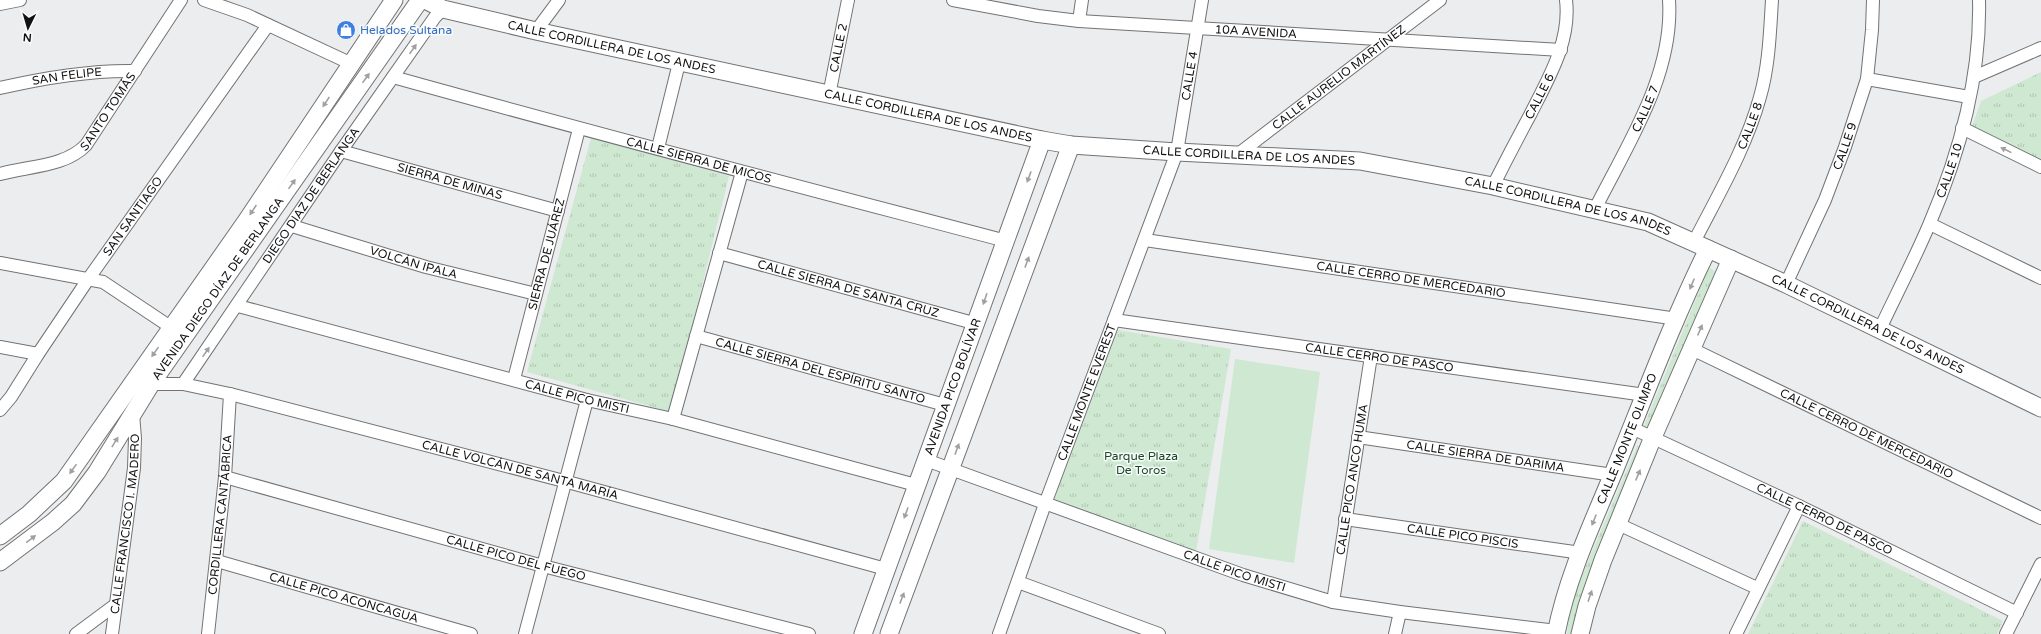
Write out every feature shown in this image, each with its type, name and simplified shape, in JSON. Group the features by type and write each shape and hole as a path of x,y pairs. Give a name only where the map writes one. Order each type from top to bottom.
{"street":[{"path":"0,4 20,0"},
{"name":"SANTO TOMÁS","path":"0,174 65,160 78,153 86,145 181,0"},
{"path":"204,0 268,25 352,64"},
{"name":"AVENIDA DIEGO DÍAZ DE BERLANGA","path":"0,536 29,514 64,481 172,328 394,0"},
{"name":"AVENIDA DIEGO DÍAZ DE BERLANGA","path":"0,562 54,522 72,504 97,472 151,384 420,0"},
{"name":"CALLE CORDILLERA DE LOS ANDES","path":"425,0 443,9 679,63 1042,140 1071,144 1177,152 1360,161 1493,186 1648,222 1786,284 2041,408"},
{"path":"536,30 559,0"},
{"name":"CALLE 2","path":"829,96 848,0"},
{"name":"10A AVENIDA","path":"953,0 1038,16 1079,21 1561,50"},
{"path":"1079,21 1082,0"},
{"name":"CALLE 4","path":"1177,152 1202,0"},
{"name":"CALLE AURELIO MARTÍNEZ","path":"1237,155 1440,0"},
{"name":"CALLE 6","path":"1493,186 1545,85 1561,50 1566,29 1566,0"},
{"name":"CALLE 7","path":"1594,209 1632,136 1658,77 1670,15 1669,0"},
{"name":"CALLE 8","path":"1701,245 1761,96 1766,74 1772,0"},
{"name":"CALLE 9","path":"1786,284 1825,200 1845,147 1867,79 1872,30 1873,0"},
{"name":"CALLE 10","path":"1880,329 1930,224 1962,128 1974,77 1979,0"},
{"name":"DIEGO DIAZ DE BERLANGA","path":"183,384 238,306 341,151 435,17 443,9"},
{"name":"SAN SANTIAGO","path":"0,410 11,397 89,278 268,25"},
{"path":"1974,77 2041,48"},
{"path":"658,148 679,63"},
{"name":"SAN FELIPE","path":"0,88 63,77 111,71 135,71"},
{"name":"CALLE SIERRA DE MICOS","path":"393,77 579,129 658,148 742,172 1006,241"},
{"path":"1867,79 1969,97"},
{"path":"1962,128 2041,167"},
{"name":"SIERRA DE JUÁREZ","path":"514,379 579,129"},
{"name":"AVENIDA PICO BOLÍVAR","path":"863,634 945,405 977,324 1042,140"},
{"name":"AVENIDA PICO BOLÍVAR","path":"889,634 1071,144"},
{"name":"SIERRA DE MINAS","path":"341,151 558,211"},
{"name":"CALLE MONTE EVEREST","path":"999,634 1045,504 1177,152"},
{"path":"673,419 742,172"},
{"path":"1930,224 2041,278"},
{"name":"VOLCÁN IPALA","path":"292,226 426,267 536,294"},
{"name":"CALLE CERRO DE MERCEDARIO","path":"1145,240 1677,319"},
{"name":"CALLE MONTE OLIMPO","path":"1556,633 1581,553 1677,319 1701,245"},
{"name":"CALLE SIERRA DE SANTA CRUZ","path":"719,253 977,324"},
{"name":"CALLE MONTE OLIMPO","path":"1582,634 1587,606 1603,560 1653,438 1731,260"},
{"path":"0,263 89,278 103,282 172,328"},
{"name":"CALLE PICO MISTI","path":"238,306 514,379 587,400 673,419 916,485"},
{"name":"CALLE CERRO DE PASCO","path":"1114,320 1645,396"},
{"name":"CALLE SIERRA DEL ESPÍRITU SANTO","path":"696,336 945,405"},
{"path":"0,346 38,354"},
{"name":"CALLE CERRO DE MERCEDARIO","path":"1692,349 2041,518"},
{"name":"CALLE PICO ANCO HUMA","path":"1333,602 1370,356"},
{"name":"CALLE VOLCÁN DE SANTA MARÍA","path":"151,384 183,384 230,394 564,481 886,569"},
{"name":"CORDILLERA CANTÁBRICA","path":"208,634 225,477 230,394"},
{"path":"525,634 564,481 587,400"},
{"name":"CALLE FRANCISCO I. MADERO","path":"112,634 134,468 135,433 133,414"},
{"name":"CALLE CERRO DE PASCO","path":"1632,428 1799,506 2017,613"},
{"name":"CALLE SIERRA DE DARIMA","path":"1358,436 1613,475"},
{"name":"CALLE PICO MISTI","path":"926,460 950,470 1243,575 1333,602 1556,633"},
{"name":"CALLE PICO DEL FUEGO","path":"225,477 543,566 809,634"},
{"path":"1736,634 1757,588 1799,506"},
{"name":"CALLE PICO PISCIS","path":"1345,519 1581,553"},
{"path":"1618,524 1757,588"},
{"name":"CALLE PICO ACONCAGUA","path":"217,561 471,634"},
{"path":"2006,634 2041,564"},
{"path":"1018,582 1158,634"},
{"path":"76,634 116,605"},
{"path":"1396,634 1400,612"}],"green space":[{"path":"2041,72 2041,162 1972,127 1981,101"},
{"path":"591,138 729,176 671,412 527,372"},
{"path":"1709,267 1716,272 1653,430 1643,428"},
{"name":"Parque Plaza De Toros","path":"1118,330 1231,349 1195,557 1053,503"},
{"path":"1235,359 1320,372 1294,563 1209,549"},
{"path":"1637,446 1646,447 1578,634 1567,634 1571,601"},
{"path":"1803,521 2003,621 1997,634 1748,634"}],"place":[{"name":"Helados Sultana","path":"346,30"}]}
